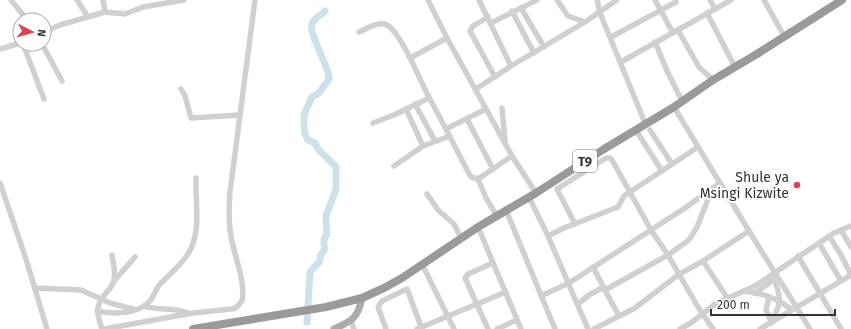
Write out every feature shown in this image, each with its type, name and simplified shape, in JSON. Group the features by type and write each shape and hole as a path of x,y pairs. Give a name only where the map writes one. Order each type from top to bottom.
{"highway":[{"name":"T9","path":"193,329 323,308 362,298 402,278 478,227 647,127 713,80 842,0"}],"main road":[{"path":"334,329 351,320 358,313 362,298"}],"street":[{"path":"11,0 21,12"},
{"path":"77,0 88,16"},
{"path":"103,0 105,12"},
{"path":"52,28 105,12 125,14 143,7 184,0"},
{"path":"91,294 98,309 103,329 188,313 236,308 242,301 242,288 230,235 229,214 230,192 255,0"},
{"path":"428,0 447,38 533,195 548,236 588,329"},
{"path":"479,0 511,66"},
{"path":"494,77 470,31 473,26 521,8 537,0"},
{"path":"557,0 568,16 585,22"},
{"path":"597,0 600,13 647,127 672,164"},
{"path":"476,89 511,66 600,13 617,0"},
{"path":"655,0 660,10 700,67 713,80"},
{"path":"710,0 715,9"},
{"path":"621,62 731,0"},
{"path":"764,0 784,36"},
{"path":"611,37 676,2"},
{"path":"521,8 544,47"},
{"path":"512,11 534,53"},
{"path":"708,13 735,67"},
{"path":"359,32 377,24 388,26 394,30 410,58 468,173 473,178 478,178 512,156"},
{"path":"410,58 447,38"},
{"path":"655,42 682,101"},
{"path":"0,49 12,45"},
{"path":"26,52 44,99"},
{"path":"46,52 62,81"},
{"path":"181,88 185,96 191,118 240,115"},
{"path":"372,123 394,115 429,98"},
{"path":"415,104 435,141"},
{"path":"674,107 794,309 810,329"},
{"path":"502,108 506,145"},
{"path":"406,109 423,146"},
{"path":"446,129 486,109"},
{"path":"467,119 493,169"},
{"path":"640,135 662,171"},
{"path":"394,166 423,146 450,136"},
{"path":"548,236 618,207 624,196 698,147"},
{"path":"575,224 557,189 606,158 610,158 651,230 668,255 678,275 713,329"},
{"path":"98,309 109,313 126,313 144,306 150,300 161,283 180,264 191,248 197,221 196,178"},
{"path":"478,178 486,198 496,216"},
{"path":"541,296 569,283 720,183"},
{"path":"0,185 35,288 47,329"},
{"path":"578,304 589,295 604,289 668,255 689,240 702,217 712,189"},
{"path":"427,194 442,214 454,224 461,238"},
{"path":"506,210 555,329"},
{"path":"755,293 768,284 775,275 798,256 829,236 851,226"},
{"path":"478,227 521,329"},
{"path":"841,230 851,247"},
{"path":"594,329 640,304 678,275 703,261 749,231"},
{"path":"760,329 851,275 829,236"},
{"path":"819,243 841,281"},
{"path":"112,255 114,281"},
{"path":"798,256 841,329"},
{"path":"98,309 101,299 114,281 135,257"},
{"path":"703,261 728,299"},
{"path":"488,329 466,281 466,275 494,263"},
{"path":"422,264 454,329"},
{"path":"593,267 619,316"},
{"path":"680,329 691,323 715,304 775,275"},
{"path":"771,322 780,301 775,275"},
{"path":"35,288 76,289 110,303 136,310"},
{"path":"386,329 378,307 379,304 382,301 407,290 420,329 506,292"},
{"path":"744,291 769,297 794,309"},
{"path":"769,297 766,310 771,322"},
{"path":"144,306 149,308 180,310 188,313"},
{"path":"351,320 354,329"},
{"path":"497,329 517,320"}],"waterway":[{"path":"307,322 310,272 320,261 320,256 325,249 324,241 327,234 326,216 336,189 336,167 318,149 315,143 308,140 305,134 304,126 304,115 312,97 319,93 329,79 312,29 314,20 325,11"}],"place":[{"name":"Shule ya Msingi Kizwite","path":"797,185"}]}
